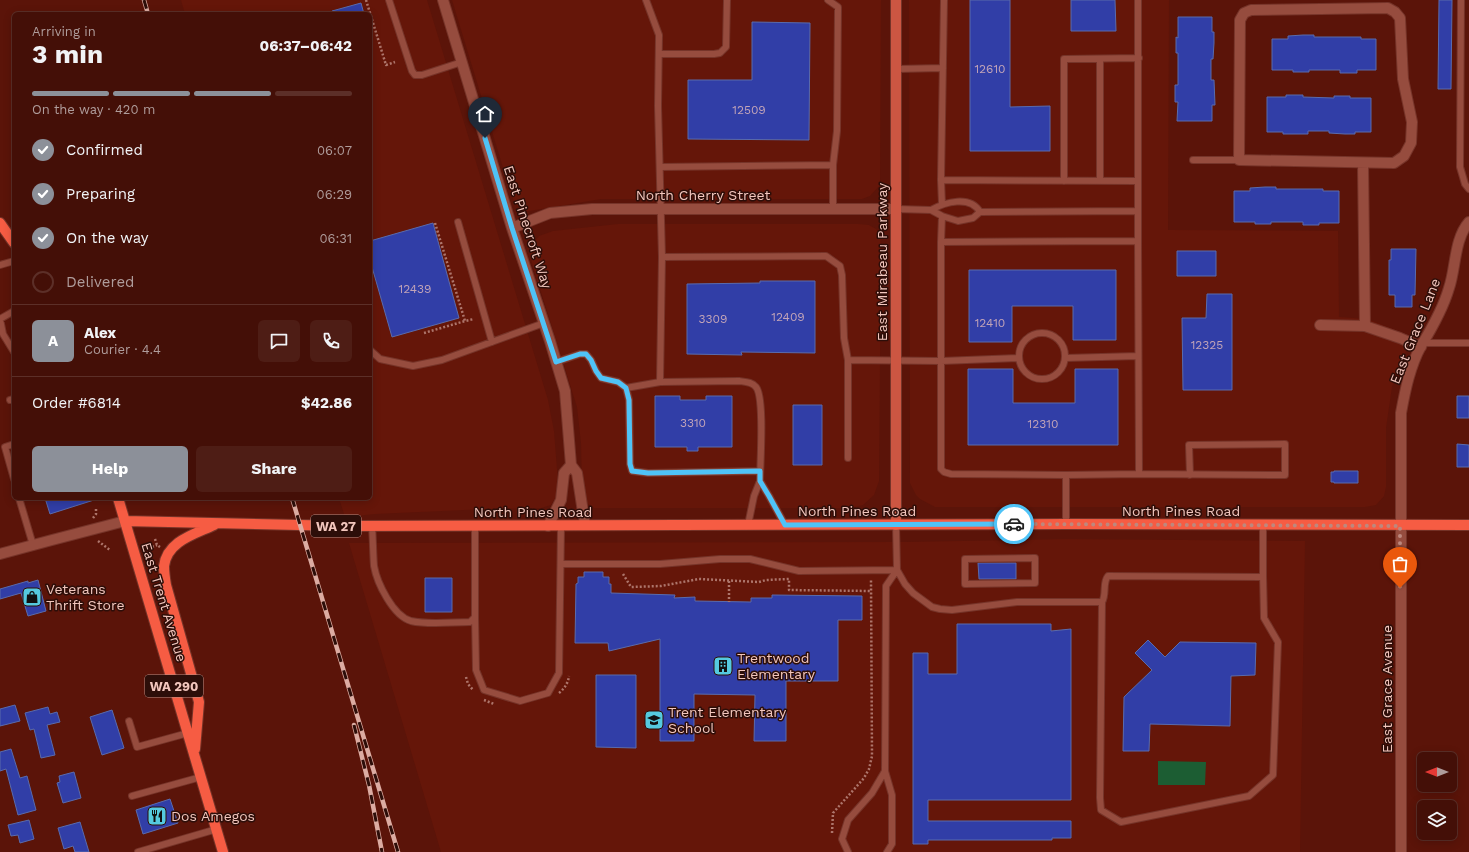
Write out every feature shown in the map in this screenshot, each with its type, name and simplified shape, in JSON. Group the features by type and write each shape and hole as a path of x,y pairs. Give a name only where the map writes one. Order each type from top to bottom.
{"main road":[{"path":"0,223 12,240"},
{"name":"East Trent Avenue","path":"119,500 223,852"},
{"name":"North Pines Road","path":"125,521 372,526 1066,524 1263,526 1469,525"},
{"path":"195,755 199,702 166,585 164,566 170,551 182,539 217,524"}],"street":[{"name":"East Pinecroft Way","path":"443,0 512,228 565,391 571,465 577,473 584,525"},
{"name":"East Mirabeau Parkway","path":"896,0 896,525"},
{"path":"1388,8 1395,12 1400,18 1403,79 1412,122 1411,143 1404,156 1394,162 1239,160 1240,20 1244,13 1251,10 1388,8"},
{"path":"1363,162 1365,326"},
{"name":"North Cherry Street","path":"512,228 550,214 592,209 896,209"},
{"name":"East Grace Lane","path":"1400,526 1401,413 1406,386 1422,345 1449,288 1459,243 1465,226 1469,222"},
{"path":"1320,325 1365,326 1422,345"},
{"name":"East Pinecroft Way","path":"548,526 561,500 564,473 571,465"},
{"path":"0,554 125,521"},
{"name":"East Grace Avenue","path":"1400,526 1401,852"}],"lane":[{"path":"389,0 412,72 415,75 422,75 462,62"},
{"path":"646,0 659,35 658,106 662,257 660,382"},
{"path":"659,54 720,53 726,47 727,0"},
{"path":"828,0 838,7 837,131 833,165 833,209"},
{"path":"942,204 941,180 944,0"},
{"path":"1138,0 1139,474"},
{"path":"1461,0 1460,167 1465,184 1469,188"},
{"path":"1064,181 1064,59 1139,58"},
{"path":"1100,59 1100,181"},
{"path":"896,68 943,68"},
{"path":"1193,160 1239,160"},
{"path":"660,167 833,165"},
{"path":"941,180 1138,181"},
{"path":"931,210 942,204 956,202 972,203 980,212"},
{"path":"896,209 931,210 942,216 958,221 973,218 980,212 1138,211"},
{"path":"942,216 940,465 944,472 951,474 1066,475 1139,474 1190,475 1284,475 1284,444 1189,445 1190,475"},
{"path":"458,222 492,342"},
{"path":"941,242 1138,241"},
{"path":"662,257 826,256 840,266 842,274 844,338 848,360 848,458"},
{"path":"0,266 12,262"},
{"path":"12,312 0,319 3,334 12,349"},
{"path":"372,352 380,359 413,366 442,360 544,323"},
{"path":"1034,334 1049,334 1056,338 1061,344 1064,350 1065,358 1059,372 1052,377 1038,379 1024,372 1020,365 1019,350 1022,343 1034,334"},
{"path":"1422,345 1469,344"},
{"path":"556,362 580,354 586,354 601,378 618,382 626,388 629,400 630,464 632,471 648,473 760,471"},
{"path":"1065,358 1138,356"},
{"path":"848,360 896,362 1019,358"},
{"path":"626,388 660,382 739,381 751,383 757,388 761,401 760,481 754,496 748,525"},
{"path":"12,445 5,447 12,472"},
{"path":"1066,475 1066,524"},
{"path":"760,481 785,525"},
{"path":"20,500 33,545"},
{"path":"896,525 897,570 905,584 913,593 932,607 940,610 966,609 1017,602 1102,602"},
{"path":"372,526 374,567 381,588 399,614 406,619 421,622 470,622 475,617"},
{"path":"475,526 476,670 484,690 520,701 548,693 560,673 561,526"},
{"path":"1263,526 1264,618 1278,642 1273,775 1249,796 1120,822 1101,810 1102,602 1104,598 1105,579 1108,576 1260,578 1263,575"},
{"path":"561,564 660,564 720,558 750,559 799,571 897,570"},
{"path":"1035,558 1035,583 965,584 965,559 1035,558"},
{"path":"888,852 892,844 892,795 885,771 886,586 897,570"},
{"path":"129,721 137,747 188,733"},
{"path":"848,852 842,839 848,820 872,793 885,771"},
{"path":"132,796 201,777"},
{"path":"138,852 217,829"}],"path":[{"path":"366,0 370,12"},
{"path":"372,20 386,65 395,62"},
{"path":"435,223 465,321"},
{"path":"424,333 474,319"},
{"path":"91,519 96,514 96,509"},
{"path":"152,547 157,545 155,539"},
{"path":"98,541 110,550"},
{"path":"832,833 833,813 864,778 869,769 872,756 871,570"},
{"path":"618,572 624,574 631,587 662,586 699,579 759,582 766,580 789,579 789,590 871,591"},
{"path":"729,581 729,602"},
{"path":"558,694 563,690 568,681 569,674"},
{"path":"466,677 468,684 476,694"},
{"path":"481,698 487,702 499,706"}],"shaded area":[{"path":"181,0 427,0 548,400 554,431 558,482 556,497 551,505 541,508 375,514 345,517 340,500 372,500 372,12 184,12"},
{"path":"452,0 881,0 880,185 870,196 862,199 601,199 522,211 515,203 511,194"},
{"path":"909,0 1169,0 1168,230 1338,231 1339,317 1370,320 1413,337 1400,363 1392,387 1386,428 1386,487 1384,496 1376,505 1365,507 935,507 920,499 916,495 910,483"},
{"path":"618,224 858,224 869,225 876,229 880,236 881,245 879,481 874,495 863,505 850,508 594,508 588,504 584,499 582,490 581,443 577,407 532,263 530,248 539,236 553,231"},
{"path":"1066,539 1305,541 1300,852 441,852 349,543 906,542"}],"green space":[{"path":"1158,761 1206,762 1205,785 1158,785"}],"building":[{"path":"970,0 1010,0 1010,107 1050,106 1050,151 970,151"},
{"path":"1071,0 1115,0 1116,31 1071,31"},
{"path":"1439,0 1452,0 1451,89 1438,89"},
{"path":"361,3 363,12 332,12"},
{"path":"1178,17 1212,17 1214,43 1213,59 1211,59 1211,80 1214,80 1215,105 1212,105 1212,121 1177,121 1178,102 1175,102 1175,85 1178,85 1178,53 1176,53 1176,37 1178,38"},
{"path":"752,22 810,23 809,140 688,139 688,80 752,80"},
{"path":"1314,35 1314,37 1361,37 1361,39 1376,39 1376,70 1357,70 1357,73 1340,73 1340,70 1309,70 1309,72 1293,72 1293,70 1272,70 1272,39 1288,39 1288,36"},
{"path":"1286,95 1303,95 1303,97 1334,98 1334,96 1350,96 1350,98 1371,98 1371,132 1355,132 1355,134 1345,134 1329,133 1329,131 1308,131 1308,134 1283,134 1283,132 1267,132 1267,97 1286,97"},
{"path":"1276,187 1276,189 1323,189 1323,191 1339,191 1339,223 1303,225 1303,222 1271,222 1271,224 1255,224 1255,222 1234,222 1234,191 1250,191 1250,188"},
{"path":"433,223 459,318 392,337 372,267 372,240"},
{"path":"1391,249 1416,249 1415,295 1412,295 1412,307 1395,307 1395,295 1389,295 1389,260 1391,260"},
{"path":"1177,251 1216,251 1216,276 1177,276"},
{"path":"969,270 1116,270 1116,340 1073,340 1073,306 1012,306 1012,342 969,342"},
{"path":"760,281 815,281 815,353 741,352 742,355 687,354 687,284 760,283"},
{"path":"1207,294 1232,294 1232,390 1183,390 1182,318 1206,318"},
{"path":"968,369 1013,369 1013,403 1075,403 1075,369 1118,369 1118,445 968,445"},
{"path":"655,396 680,396 680,400 706,400 706,396 732,396 732,447 698,447 698,451 687,451 687,447 655,447"},
{"path":"1457,396 1469,396 1469,418 1457,418"},
{"path":"793,405 822,405 822,465 793,465"},
{"path":"1457,444 1469,445 1469,467 1457,467"},
{"path":"1358,471 1358,483 1331,482 1331,472"},
{"path":"46,500 94,500 50,514"},
{"path":"978,563 1016,563 1016,579 979,579"},
{"name":"Trentwood Elementary","path":"584,572 603,572 603,577 609,577 611,593 675,595 674,598 695,597 695,601 751,602 751,598 772,598 772,595 862,596 862,620 838,620 838,681 786,681 786,741 754,741 755,695 694,694 694,741 660,741 660,639 609,651 608,643 575,643 576,584 578,583 578,577 584,577"},
{"path":"425,578 452,578 452,612 425,612"},
{"name":"Veterans Thrift Store","path":"38,580 46,611 28,616 21,593 0,599 0,589 28,581 28,583"},
{"path":"957,624 1051,624 1051,631 1071,629 1071,800 928,800 928,821 1071,821 1071,838 1052,838 1052,840 928,840 928,844 913,844 913,653 928,653 928,674 957,674"},
{"path":"1148,640 1165,657 1180,642 1256,643 1255,675 1231,676 1230,726 1150,724 1149,751 1123,751 1124,697 1152,670 1135,653"},
{"path":"596,675 636,675 636,748 596,747"},
{"path":"15,705 20,721 0,726 0,709"},
{"path":"48,707 50,714 57,712 60,722 47,725 55,755 41,758 34,729 30,730 25,713"},
{"path":"112,710 124,748 102,755 90,717"},
{"path":"11,749 20,778 27,776 36,810 18,815 6,769 0,771 0,752"},
{"path":"74,772 81,798 63,803 57,783 60,782 59,776"},
{"name":"Dos Amegos","path":"170,799 178,823 143,834 136,810"},
{"path":"29,820 34,839 20,843 18,835 11,836 8,825"},
{"path":"80,822 89,852 75,852 73,846 64,849 58,828"}],"railway":[{"path":"144,0 147,12"},
{"path":"293,500 398,852"},
{"path":"354,725 369,785 382,852"}],"way so far":[{"path":"1014,524 1400,526 1400,588"}],"place":[{"name":"Veterans Thrift Store","path":"32,597"},
{"name":"Trentwood Elementary","path":"723,666"},
{"name":"Trent Elementary School","path":"654,720"},
{"name":"Dos Amegos","path":"157,816"}],"route":[{"path":"485,138 512,228 556,362 580,354 586,354 601,378 618,382 626,388 629,400 630,464 632,471 648,473 760,471 760,481 785,525 1014,524"}]}
